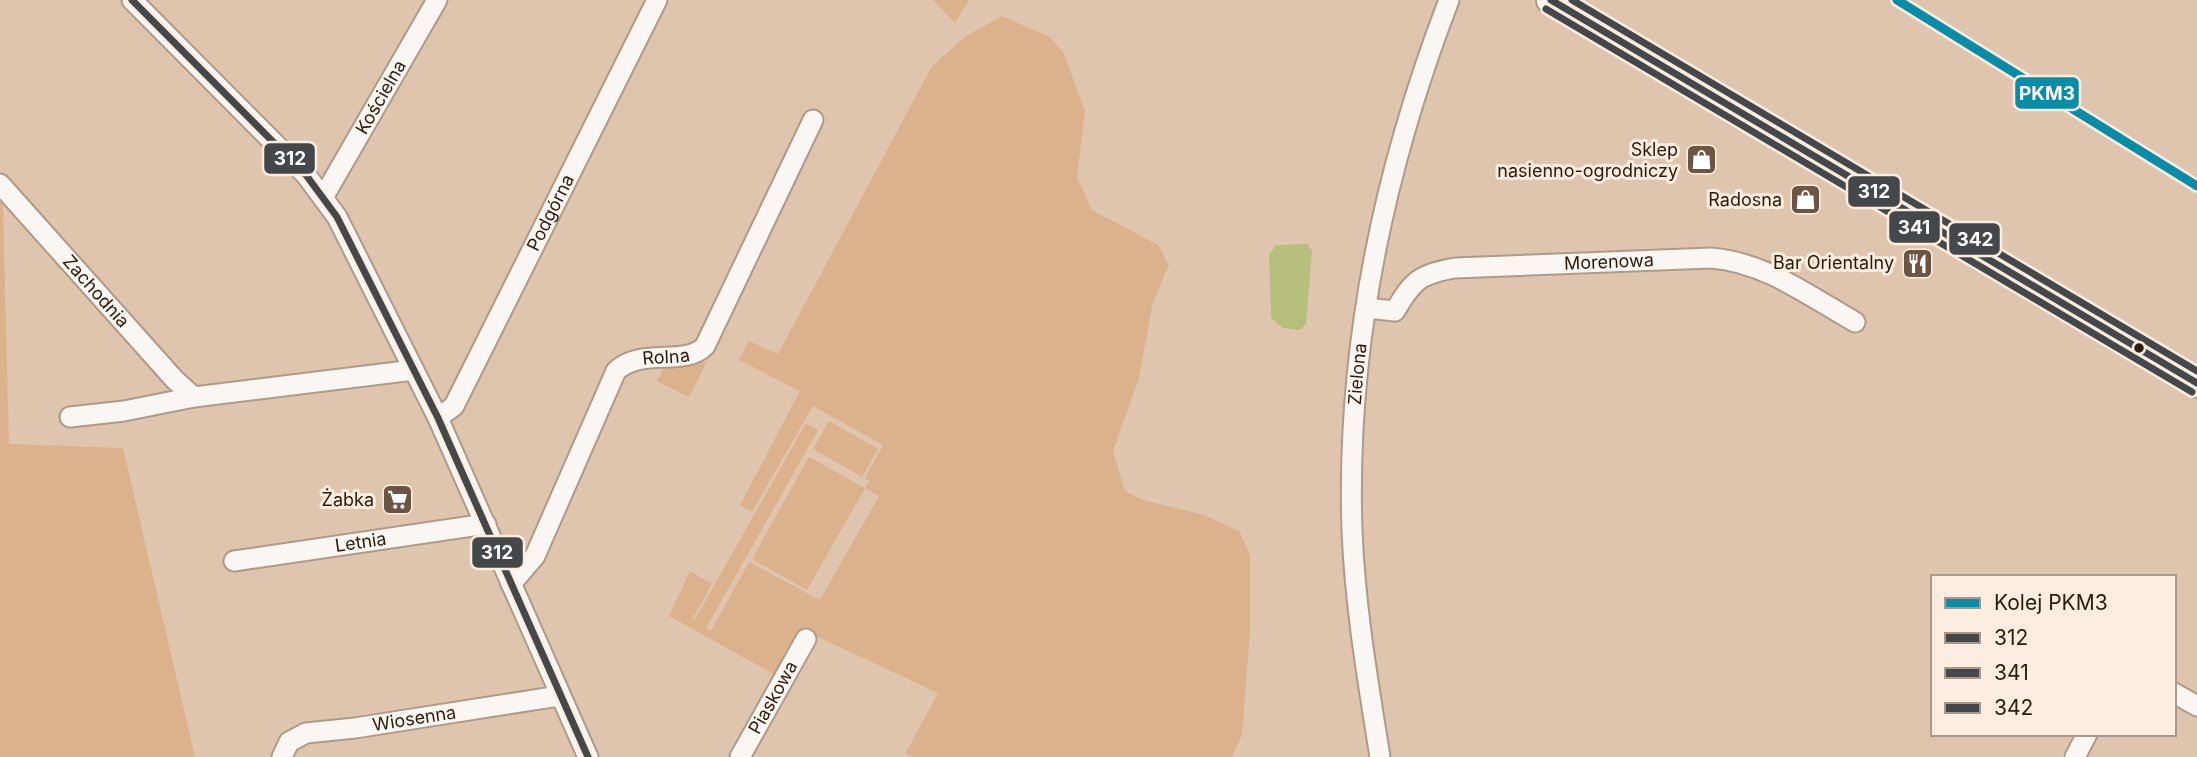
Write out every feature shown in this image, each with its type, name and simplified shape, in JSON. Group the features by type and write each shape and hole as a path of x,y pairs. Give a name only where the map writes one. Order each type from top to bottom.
{"main road":[{"path":"1551,0 2197,383"}],"street":[{"path":"132,0 324,196 355,246 438,418 588,757"},
{"name":"Kościelna","path":"324,196 437,0"},
{"name":"Podgórna","path":"438,418 454,406 657,0"},
{"name":"Zielona","path":"1380,757 1359,627 1352,529 1356,388 1366,308 1394,165 1449,0"},
{"name":"Rolna","path":"511,584 535,556 616,371 625,362 694,354 705,346 813,120"},
{"name":"Zachodnia","path":"0,184 175,380 194,397"},
{"name":"Morenowa","path":"1366,308 1395,311 1410,286 1421,277 1455,268 1711,258 1741,260 1855,322"},
{"path":"70,417 124,411 194,397 414,370"},
{"name":"Letnia","path":"234,561 486,524"},
{"name":"Piaskowa","path":"740,757 806,639"},
{"path":"2176,694 2197,706"},
{"name":"Wiosenna","path":"282,757 289,742 306,733 355,728 559,696"},
{"path":"2075,757 2086,736"}],"shaded area":[{"path":"933,0 969,0 955,23"},
{"path":"1002,16 1050,37 1063,52 1085,110 1077,177 1092,210 1158,245 1169,265 1153,302 1139,378 1113,451 1125,491 1143,500 1204,515 1239,531 1250,555 1250,632 1242,735 1232,757 912,757 905,754 938,693 803,630 777,676 669,616 690,571 712,584 692,620 694,621 806,423 818,430 706,628 711,631 749,562 820,600 879,496 865,488 869,481 865,478 883,445 813,406 752,512 740,505 800,391 739,360 749,341 778,354 932,66 966,36"},
{"path":"0,201 3,206 9,444 123,448 195,757 0,757"},
{"path":"1308,244 1312,251 1306,324 1300,330 1283,328 1271,318 1269,255 1276,245"},
{"path":"707,362 689,397 657,381 665,366"},
{"path":"829,421 878,449 862,477 813,449"},
{"path":"809,457 865,488 807,590 752,559"}],"rail line":[{"name":"PKM3","path":"1897,0 2197,186"}],"transit line":[{"name":"312","path":"132,0 306,175 337,217 438,418 588,757"},
{"name":"312","path":"1551,0 2197,383"},
{"name":"342","path":"1572,0 2197,371"},
{"name":"341","path":"1546,9 2192,392"}],"place":[{"name":"Sklep nasienno-ogrodniczy","path":"1701,160"},
{"name":"Radosna","path":"1805,200"},
{"name":"Bar Orientalny","path":"1917,263"},
{"name":"Żabka","path":"397,500"}]}
